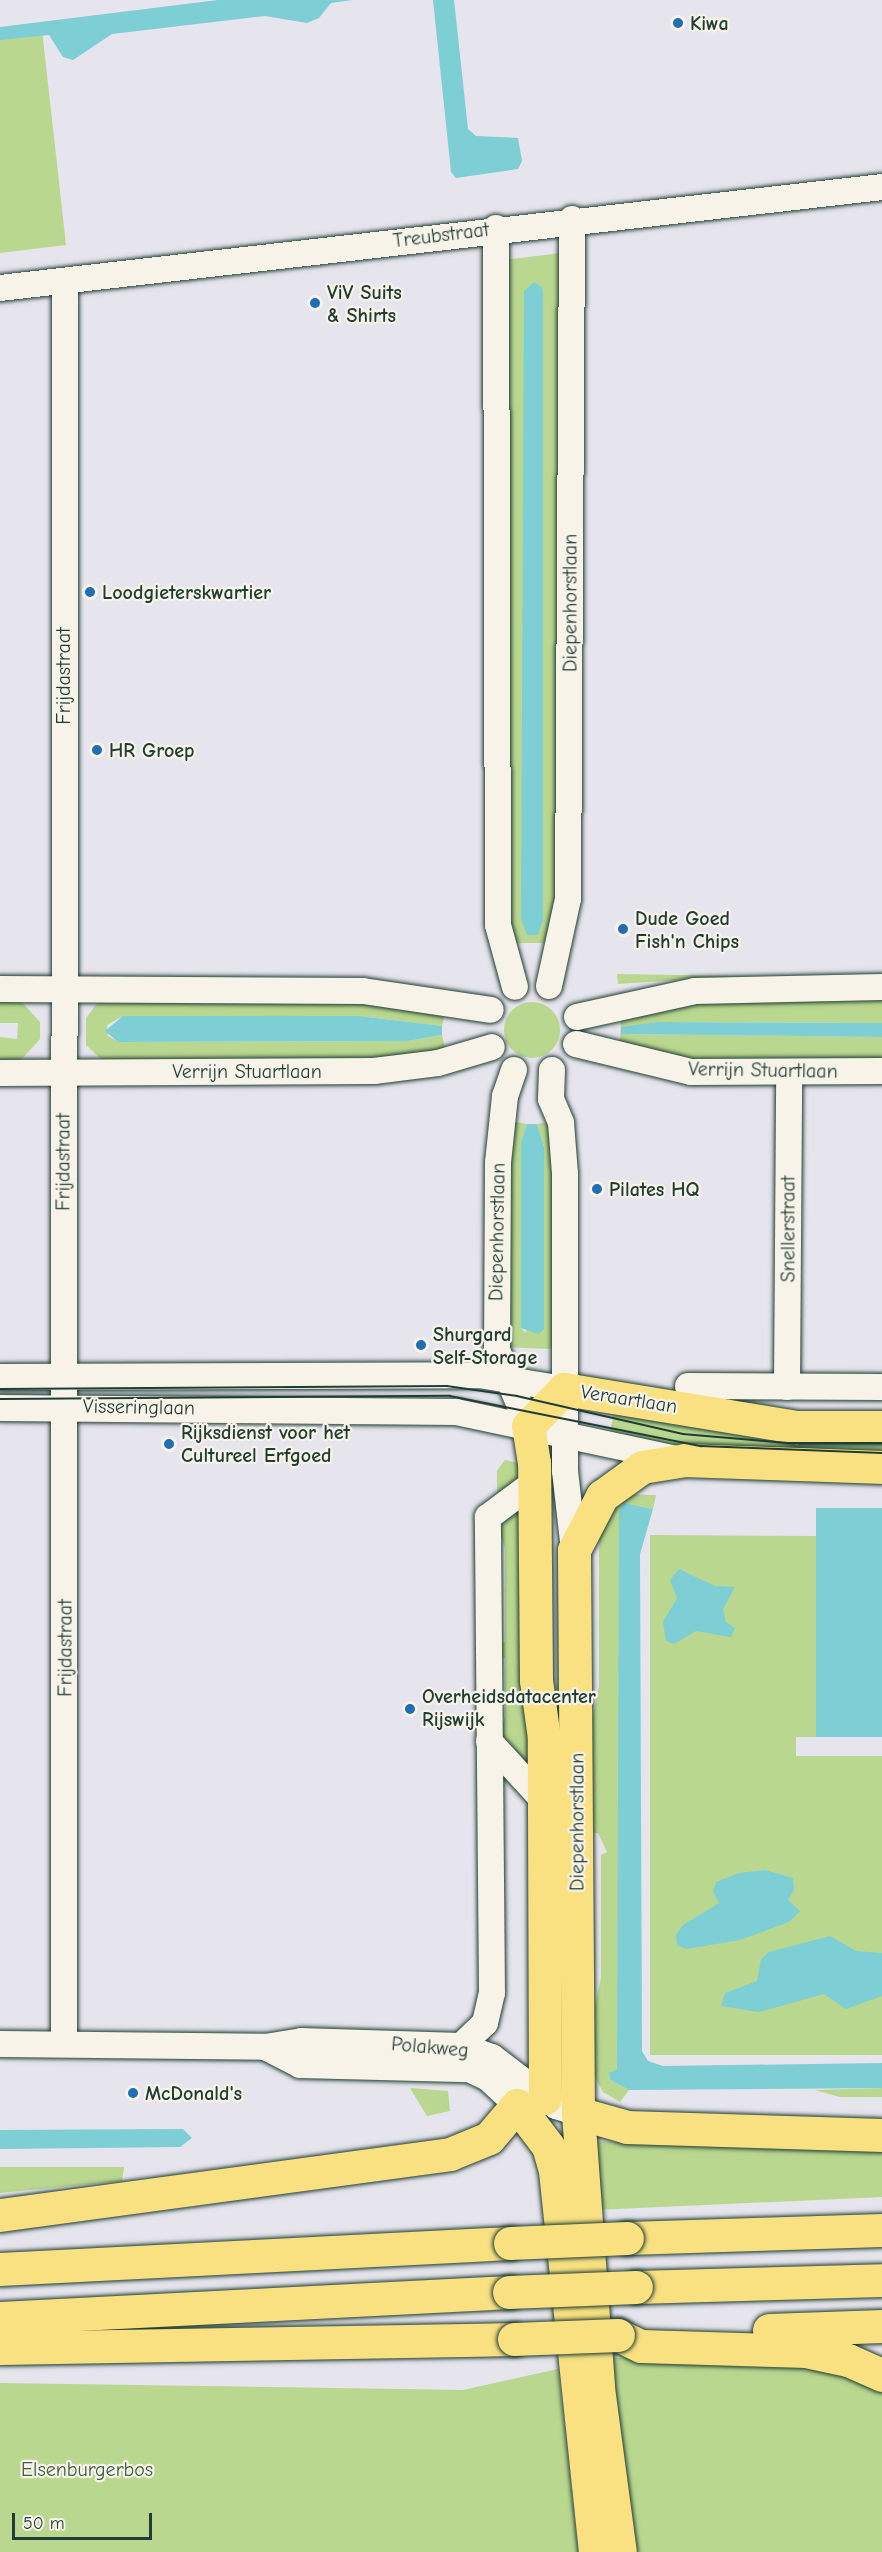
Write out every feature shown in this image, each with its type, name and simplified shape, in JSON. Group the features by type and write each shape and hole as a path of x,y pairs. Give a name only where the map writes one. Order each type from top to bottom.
{"main road":[{"name":"Veraartlaan","path":"564,1389 797,1427 882,1426"},
{"path":"528,1426 564,1389"},
{"name":"Diepenhorstlaan","path":"528,1426 535,1482 536,1680 544,1738 544,2053 530,2096"},
{"path":"574,1550 602,1496 642,1467 685,1460 882,1467"},
{"name":"Diepenhorstlaan","path":"574,1550 578,2112 598,2388 620,2552"},
{"path":"0,2215 450,2154 489,2138 530,2096 555,2171 595,2552"},
{"path":"578,2112 627,2127 882,2135"},
{"path":"548,2146 545,2177 583,2552"},
{"path":"0,2269 510,2243 882,2230"},
{"path":"0,2318 509,2292 882,2280"},
{"path":"0,2349 514,2339 633,2339 882,2326"},
{"path":"633,2339 786,2348 848,2360 882,2375"}],"street":[{"name":"Treubstraat","path":"0,288 572,219 882,187"},
{"name":"Diepenhorstlaan","path":"549,986 568,899 572,219"},
{"path":"496,228 498,926 515,987"},
{"name":"Frijdastraat","path":"64,281 64,2043"},
{"path":"549,986 567,998 577,1017 576,1044 552,1070 529,1074 514,1070 492,1047 488,1025 491,1010 515,987 549,986"},
{"path":"577,1017 695,991 882,987"},
{"path":"0,988 363,990 491,1010"},
{"name":"Verrijn Stuartlaan","path":"576,1044 691,1072 882,1071"},
{"name":"Verrijn Stuartlaan","path":"0,1073 374,1071 446,1061 492,1047"},
{"name":"Diepenhorstlaan","path":"514,1070 504,1102 495,1218 497,1350 528,1426"},
{"name":"Diepenhorstlaan","path":"552,1070 551,1099 561,1123 565,1173 565,1434 574,1550"},
{"name":"Snellerstraat","path":"787,1387 789,1072"},
{"name":"Visseringlaan","path":"0,1377 479,1375 510,1380"},
{"name":"Veraartlaan","path":"510,1380 564,1389"},
{"name":"Veraartlaan","path":"688,1386 882,1387"},
{"path":"749,1419 787,1387"},
{"name":"Visseringlaan","path":"0,1408 65,1406 456,1412 528,1426"},
{"path":"528,1426 685,1460"},
{"path":"461,2046 485,2023 492,1993 488,1517 535,1482"},
{"name":"Diepenhorstlaan","path":"489,1741 543,1800"},
{"name":"Polakweg","path":"0,2043 265,2047 301,2041 461,2046 492,2057 530,2096"},
{"name":"Polakweg","path":"265,2047 300,2065 469,2068 530,2096 578,2112"}],"green space":[{"path":"42,30 66,245 0,253 0,36"},
{"path":"561,253 562,891 554,943 507,943 503,260"},
{"path":"617,974 737,976 618,984"},
{"path":"297,994 446,1008 442,1026 359,1016 123,1016 107,1025 108,1036 119,1042 408,1041 442,1035 446,1052 391,1062 102,1060 86,1045 86,1018 98,1002"},
{"path":"0,1000 20,1000 40,1022 40,1039 20,1061 0,1061 0,1037 17,1039 18,1023 0,1023"},
{"path":"882,1000 882,1023 658,1022 622,1034 882,1037 882,1061 735,1066 620,1048 621,1011 669,1001"},
{"path":"526,1002 538,1002 548,1006 556,1014 560,1030 556,1046 548,1054 538,1058 526,1058 516,1054 508,1046 504,1036 504,1024 508,1014 516,1006"},
{"path":"509,1121 527,1124 521,1142 521,1328 526,1333 544,1147 537,1124 555,1121 558,1345 551,1349 505,1347"},
{"path":"615,1408 882,1436 882,1456 723,1453 609,1437"},
{"path":"505,1460 523,1464 522,1477 497,1501 497,1471"},
{"path":"620,1494 656,1495 653,1509 624,1503 617,2069 609,2074 610,2080 629,2090 620,2102 603,2092 592,2072 591,2023 601,1978 601,1855 607,1852 598,1833 588,1833 587,1746 599,1686 599,1536"},
{"path":"524,1500 534,1775 499,1735 505,1717 505,1658 499,1657 498,1642 505,1642 505,1549 499,1529"},
{"path":"650,1535 816,1536 818,1737 796,1737 796,1756 882,1756 882,2055 650,2055"},
{"path":"410,2088 448,2091 450,2111 427,2116"},
{"path":"882,2088 882,2097 840,2097 815,2090"},
{"path":"587,2141 882,2152 882,2197 595,2210"},
{"path":"0,2167 124,2167 122,2181 0,2193"},
{"path":"780,2353 882,2384 882,2552 635,2552 612,2358"},
{"name":"Elsenburgerbos","path":"558,2369 578,2552 0,2552 0,2383 463,2390"}],"water":[{"path":"218,0 352,0 331,3 319,18 307,23 265,16 112,34 73,60 63,57 49,35 0,40 0,27"},
{"path":"433,0 454,0 468,129 476,136 518,138 522,161 518,169 456,178 451,172"},
{"path":"534,282 542,287 543,298 543,920 538,935 527,935 521,919 524,291"},
{"path":"123,1016 359,1016 442,1026 442,1035 408,1041 118,1042 105,1031"},
{"path":"658,1022 882,1023 882,1037 621,1034 621,1027"},
{"path":"527,1124 537,1124 544,1147 544,1329 538,1334 521,1328 521,1142"},
{"path":"624,1503 653,1509 640,1554 642,2051 648,2061 663,2066 882,2063 882,2088 629,2090 610,2080 609,2073 617,2069 619,1511"},
{"path":"816,1508 882,1508 882,1737 816,1737"},
{"path":"679,1569 715,1586 735,1587 723,1609 726,1622 735,1628 731,1637 696,1631 674,1644 666,1641 663,1622 677,1598 670,1580"},
{"path":"765,1870 793,1878 794,1890 788,1900 800,1911 789,1922 740,1940 686,1949 677,1945 676,1935 683,1925 719,1903 713,1892 716,1882 739,1873"},
{"path":"830,1936 856,1951 882,1953 882,1996 846,2009 824,1994 759,2012 721,2006 725,1993 757,1981 761,1959 769,1952"},
{"path":"183,2129 192,2138 180,2147 0,2149 0,2130"}],"tram line":[{"path":"0,1389 447,1386 517,1396 683,1434 788,1443 882,1443"},
{"path":"0,1399 450,1396 701,1446 882,1453"}],"place":[{"name":"Kiwa","path":"678,23"},
{"name":"ViV Suits & Shirts","path":"315,303"},
{"name":"Loodgieterskwartier","path":"90,592"},
{"name":"HR Groep","path":"97,750"},
{"name":"Dude Goed Fish'n Chips","path":"623,929"},
{"name":"Pilates HQ","path":"597,1189"},
{"name":"Shurgard Self-Storage","path":"421,1345"},
{"name":"Rijksdienst voor het Cultureel Erfgoed","path":"169,1444"},
{"name":"Overheidsdatacenter Rijswijk","path":"410,1709"},
{"name":"McDonald's","path":"133,2093"}]}
